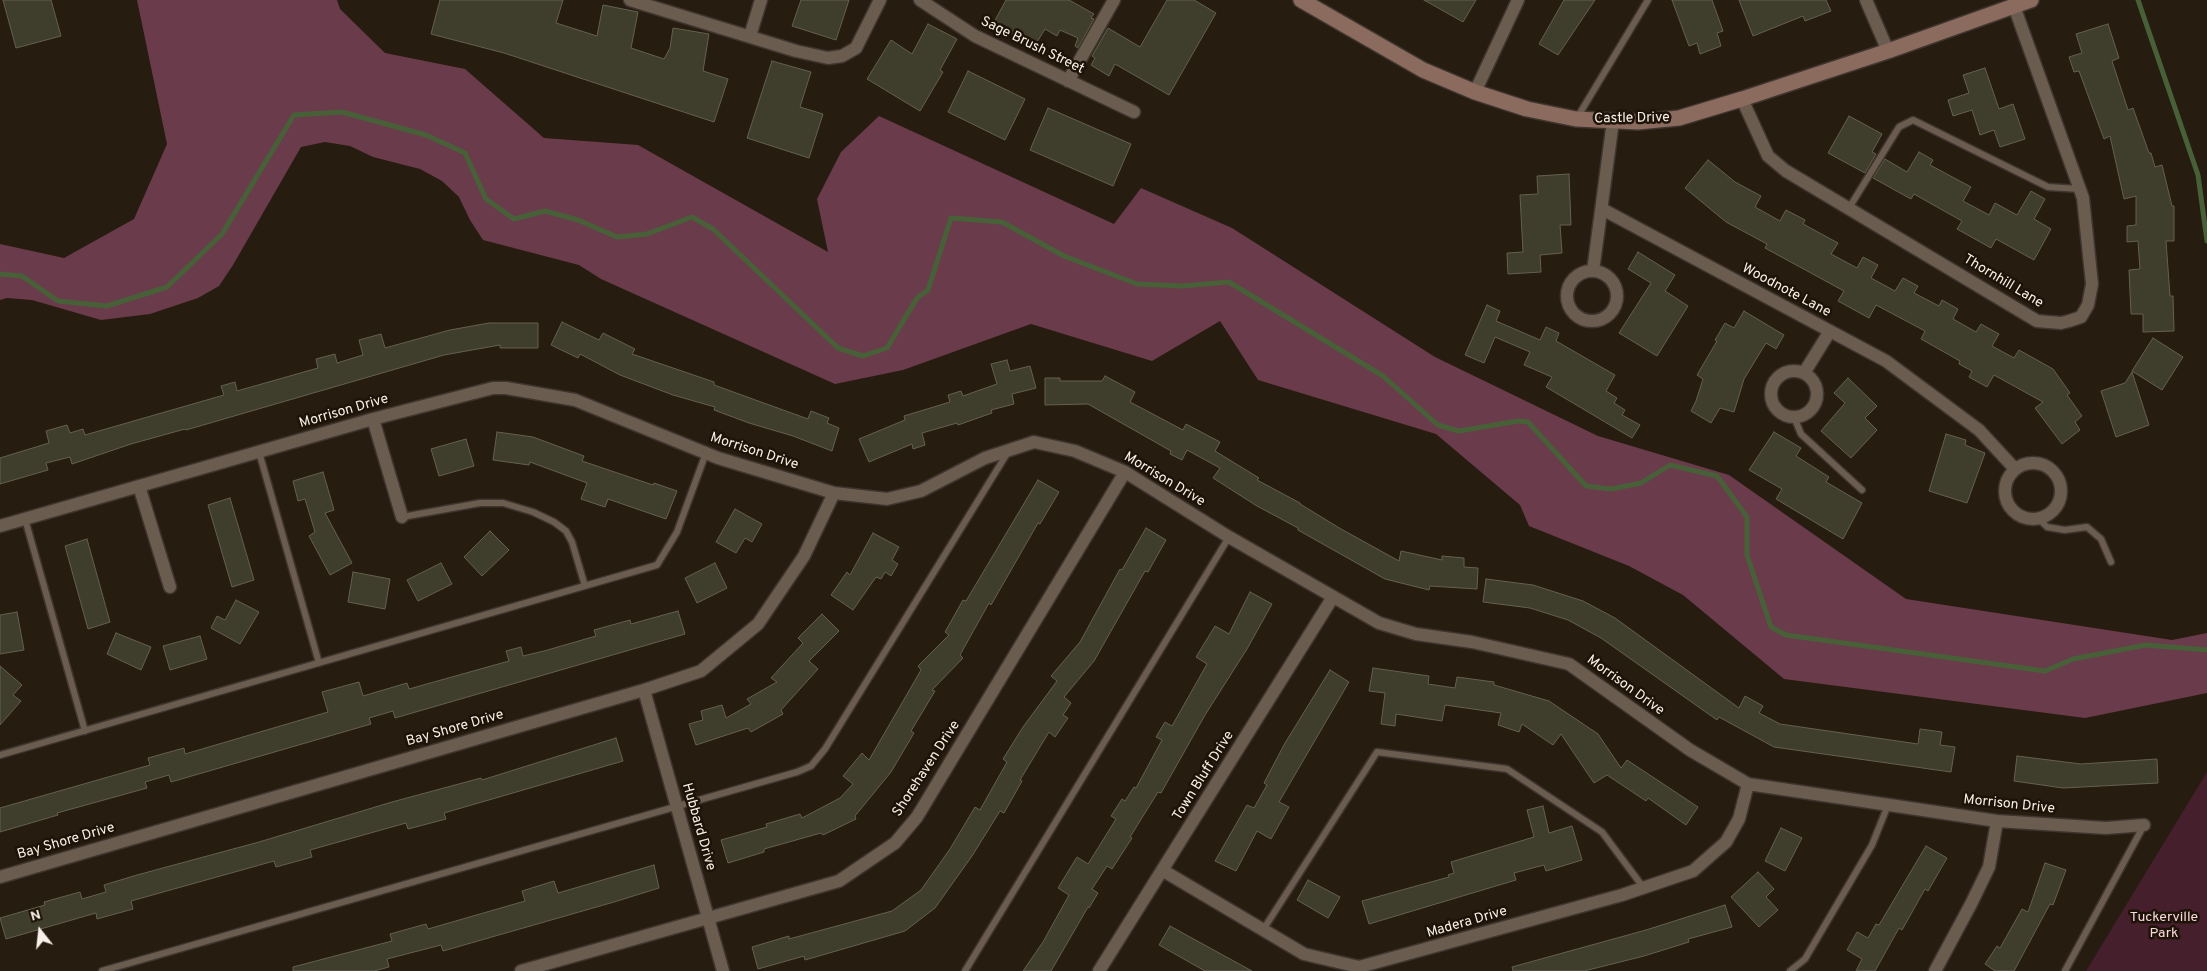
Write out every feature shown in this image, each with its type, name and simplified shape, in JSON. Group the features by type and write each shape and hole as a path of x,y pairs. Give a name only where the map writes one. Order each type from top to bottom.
{"main road":[{"name":"Castle Drive","path":"1301,0 1424,70 1475,92 1528,109 1576,119 1638,122 1680,118 1742,99 1888,51 2030,0"}],"street":[{"path":"630,0 828,58 842,56 856,48 880,0"},
{"path":"750,36 761,0"},
{"name":"Sage Brush Street","path":"920,0 975,36 1134,112"},
{"path":"1068,82 1114,0"},
{"path":"1475,92 1518,0"},
{"path":"1866,0 1888,51"},
{"name":"Thornhill Lane","path":"1742,99 1768,156 1786,171 2037,321 2061,323 2081,317 2088,305 2092,284 2083,198 2014,6"},
{"path":"1593,271 1614,121"},
{"name":"Woodnote Lane","path":"1602,209 1886,362 1979,430 2015,469"},
{"path":"1593,271 1608,276 1617,290 1618,298 1612,313 1597,321 1589,321 1574,314 1567,298 1571,282 1577,276 1593,271"},
{"path":"1804,373 1830,331"},
{"path":"1789,371 1804,373 1815,383 1817,399 1809,412 1794,417 1787,416 1775,407 1771,400 1772,386 1782,374 1789,371"},
{"name":"Morrison Drive","path":"0,526 372,419 493,388 506,388 575,400 706,453 834,493 887,499 922,491 985,458 1034,442 1075,451 1125,472 1229,538 1379,623 1416,634 1472,642 1569,664 1690,750 1748,784 1996,821 2106,828 2144,825"},
{"path":"372,419 402,517"},
{"path":"2024,464 2043,464 2058,476 2061,486 2058,504 2052,511 2038,518 2027,518 2019,514 2008,501 2006,484 2015,469 2024,464"},
{"name":"Shorehaven Drive","path":"521,971 839,881 895,843 917,817 1125,472"},
{"path":"139,486 170,587"},
{"name":"Bay Shore Drive","path":"0,877 644,690 701,671 758,624 804,556 834,493"},
{"name":"Town Bluff Drive","path":"1099,971 1333,597"},
{"name":"Hubbard Drive","path":"644,690 723,971"},
{"name":"Madera Drive","path":"1162,870 1304,954 1359,967 1643,888 1693,871 1726,842 1739,819 1748,784"},
{"path":"1935,971 1989,867 1996,821"}],"lane":[{"path":"1576,119 1648,0"},
{"path":"1849,208 1899,126 1913,120 2048,187 2080,189"},
{"path":"1794,417 1801,434 1862,490"},
{"path":"102,971 676,805 797,772 811,766 825,749 1010,450"},
{"path":"259,452 319,663"},
{"path":"0,755 657,565 677,532 706,453"},
{"path":"402,517 480,503 503,503 533,512 554,522 566,531 572,542 585,586"},
{"path":"2038,518 2048,526 2065,530 2087,527 2101,539 2111,562"},
{"path":"25,519 85,731"},
{"path":"964,971 1229,538"},
{"path":"1264,930 1376,752 1508,769 1602,832 1643,888"},
{"path":"1790,971 1805,959 1872,845 1888,805"},
{"path":"2065,971 2144,825"}],"green space":[{"name":"Tuckerville Park","path":"2207,772 2207,971 2086,971"}],"shaded area":[{"path":"137,0 337,0 340,9 385,53 465,69 544,138 638,145 828,252 817,199 841,152 879,116 1114,224 1141,188 1232,228 1435,357 1598,436 1729,475 1906,599 2172,640 2207,633 2207,693 2085,718 1784,679 1683,595 1629,566 1529,526 1520,505 1436,434 1258,380 1220,321 1152,361 1031,324 903,370 835,384 601,279 579,265 483,240 470,220 459,197 442,181 420,169 373,157 350,146 325,142 301,147 219,286 198,298 150,314 101,320 32,300 7,298 0,300 0,244 64,258 134,219 167,144"}],"building":[{"path":"3,0 51,0 61,36 16,48"},
{"path":"440,0 563,0 556,23 597,36 603,5 638,12 631,48 664,59 670,48 673,28 709,34 703,71 728,79 714,122 504,53 431,34"},
{"path":"801,0 849,0 836,40 792,26"},
{"path":"1006,0 1069,0 1094,14 1091,18 1094,19 1078,48 1075,46 1078,38 1060,30 1057,36 1045,29 1034,47 993,24"},
{"path":"1167,0 1194,0 1216,13 1169,95 1115,64 1109,76 1091,65 1095,58 1092,56 1108,28 1140,47"},
{"path":"1424,0 1476,0 1463,22"},
{"path":"1564,0 1595,0 1558,55 1539,44"},
{"path":"1672,0 1712,0 1723,31 1717,33 1721,46 1700,54 1697,43 1689,46"},
{"path":"1739,0 1826,0 1831,11 1805,21 1803,16 1753,36"},
{"path":"928,24 957,39 940,70 943,72 920,111 867,79 891,40 912,54"},
{"path":"2108,24 2119,58 2112,61 2128,110 2133,108 2155,167 2162,165 2172,206 2174,206 2174,241 2166,241 2170,296 2173,296 2174,331 2143,332 2143,314 2131,314 2129,270 2140,269 2138,241 2127,242 2127,226 2136,225 2136,196 2124,199 2110,136 2104,139 2079,71 2074,72 2069,57 2082,53 2076,34"},
{"path":"772,61 811,72 800,107 823,114 809,158 747,138"},
{"path":"1985,68 1999,109 2013,104 2025,139 2000,147 1994,130 1980,135 1972,110 1953,116 1948,100 1969,93 1963,75"},
{"path":"968,71 1025,99 1005,140 948,112"},
{"path":"1048,108 1131,144 1113,186 1030,150"},
{"path":"1849,116 1882,134 1872,152 1876,154 1865,173 1828,153"},
{"path":"1919,152 1933,160 1930,165 1971,187 1963,201 1989,215 1995,203 2017,215 2031,191 2045,199 2034,219 2051,229 2034,260 1996,239 1991,248 1957,229 1962,221 1914,194 1911,199 1873,178 1885,159 1907,172"},
{"path":"1708,160 1735,182 1761,196 1755,207 1780,221 1786,210 1805,220 1803,224 1838,243 1831,254 1857,268 1863,257 1878,265 1871,278 1895,291 1903,278 1918,286 1914,293 1939,306 1942,300 1958,309 1953,319 1976,332 1981,324 1999,334 1992,346 2014,358 2019,350 2053,369 2070,393 2067,395 2082,416 2075,422 2080,430 2062,444 2035,408 2043,402 1994,375 1987,387 1969,377 1972,371 1959,364 1960,361 1921,339 1925,331 1876,305 1869,318 1838,301 1844,291 1765,248 1767,244 1726,222 1685,188"},
{"path":"1569,174 1571,225 1560,225 1562,253 1540,255 1541,272 1508,274 1507,253 1523,252 1520,195 1538,194 1537,176"},
{"path":"1638,252 1675,275 1665,291 1688,306 1657,356 1619,333 1651,283 1628,269"},
{"path":"1487,305 1500,311 1496,321 1540,340 1546,327 1559,333 1556,341 1615,375 1606,391 1617,398 1614,403 1625,410 1622,415 1640,425 1632,438 1546,387 1552,377 1524,365 1530,352 1495,337 1484,363 1465,355"},
{"path":"1744,311 1784,335 1776,349 1766,343 1744,379 1734,412 1720,408 1711,423 1691,411 1703,379 1697,375 1725,323 1734,328"},
{"path":"562,322 599,340 603,333 635,349 632,354 714,382 714,385 808,419 811,411 829,418 827,423 839,428 832,451 714,410 715,407 673,395 620,375 580,354 578,358 551,345"},
{"path":"489,323 538,323 538,348 500,348 500,345 444,355 186,430 131,444 72,464 70,457 46,463 48,470 0,484 0,458 49,443 46,431 67,425 70,433 83,429 85,435 224,395 221,386 235,382 237,391 318,368 316,359 335,354 337,363 363,355 359,340 381,334 385,348 450,330"},
{"path":"2153,338 2183,357 2162,390 2132,371"},
{"path":"1007,360 1010,371 1030,366 1036,388 1012,394 1014,404 991,410 992,413 958,425 957,423 922,433 925,445 913,449 912,444 869,462 859,439 905,420 904,416 950,402 948,395 961,391 963,396 997,384 991,364"},
{"path":"2132,372 2149,425 2116,437 2101,391 2125,383"},
{"path":"1105,376 1135,392 1130,402 1183,430 1186,424 1220,442 1215,451 1259,478 1257,480 1399,561 1401,551 1442,560 1442,556 1464,558 1464,567 1478,568 1477,589 1430,586 1429,590 1385,579 1257,506 1213,478 1220,468 1187,450 1182,460 1170,454 1171,451 1088,404 1045,405 1045,378 1060,378 1060,381 1102,381"},
{"path":"1848,378 1877,406 1865,418 1877,430 1851,458 1821,431 1845,403 1834,393"},
{"path":"497,432 533,437 584,456 582,461 653,485 654,483 677,491 666,519 608,499 605,507 581,499 587,483 530,462 529,465 493,460"},
{"path":"1774,432 1801,448 1796,456 1829,477 1826,482 1862,503 1843,539 1776,499 1782,489 1749,470"},
{"path":"1946,434 1966,440 1965,445 1985,453 1967,503 1929,491"},
{"path":"466,439 474,466 439,476 431,449"},
{"path":"323,472 334,510 325,513 352,563 330,575 309,536 315,532 305,499 298,501 293,481"},
{"path":"1038,480 1059,492 1040,524 1038,523 991,605 989,603 960,655 963,658 932,690 935,691 911,731 914,733 891,772 855,816 856,819 823,835 821,833 764,849 764,852 728,863 721,840 767,827 766,824 800,814 802,818 840,798 853,784 843,776 862,753 869,760 921,670 918,666 949,635 945,632 963,600 966,601"},
{"path":"230,498 254,580 232,587 208,505"},
{"path":"735,509 762,524 752,542 745,538 736,553 716,542"},
{"path":"1146,528 1166,540 1148,572 1145,571 1094,661 1064,697 1071,703 1063,715 1068,718 1055,737 1049,732 1020,780 1022,781 1004,813 1000,811 972,856 935,908 905,931 805,960 804,956 758,969 752,947 892,911 921,890 950,849 975,807 980,810 1007,762 1003,759 1023,727 1057,681 1051,676 1080,642 1120,569 1122,570"},
{"path":"490,531 509,550 482,576 464,557"},
{"path":"873,533 899,547 892,560 898,564 891,576 885,572 881,579 876,577 853,610 831,595 847,572 850,575"},
{"path":"87,539 110,622 88,629 65,546"},
{"path":"441,563 452,584 418,601 407,580"},
{"path":"715,563 727,588 697,603 685,578"},
{"path":"353,572 390,579 385,609 348,602"},
{"path":"1486,579 1533,585 1583,601 1615,618 1739,708 1745,696 1763,706 1759,713 1780,724 1918,744 1920,729 1942,732 1940,745 1955,747 1951,772 1774,747 1719,717 1717,720 1601,638 1568,620 1530,608 1483,602"},
{"path":"1250,592 1272,604 1247,649 1205,715 1161,793 1158,792 1112,869 1107,866 1092,889 1098,893 1051,971 1023,971 1043,942 1069,895 1058,888 1077,857 1088,864 1116,819 1111,816 1122,799 1125,801 1134,787 1136,788 1162,740 1156,737 1165,722 1172,726 1207,664 1196,657 1215,626 1229,634"},
{"path":"236,600 259,612 240,644 211,628 217,616 225,620"},
{"path":"678,611 685,634 395,718 393,711 369,718 371,724 171,782 169,775 145,782 147,788 57,813 58,815 0,832 0,808 150,765 148,758 184,748 185,754 328,712 322,692 359,682 363,696 407,683 409,689 509,661 506,651 521,647 523,656 596,636 594,630 630,620 631,624"},
{"path":"17,612 24,650 0,654 0,615"},
{"path":"822,614 839,631 809,661 818,669 781,710 783,714 751,732 748,728 696,745 689,724 703,720 701,711 722,705 726,718 751,704 747,699 777,682 771,678 803,643 798,638"},
{"path":"116,633 151,647 141,670 107,654"},
{"path":"200,636 207,659 170,670 163,646"},
{"path":"0,666 22,685 13,695 21,701 0,725"},
{"path":"1373,668 1429,676 1428,684 1455,688 1457,677 1494,682 1494,685 1549,701 1598,734 1621,768 1627,760 1698,807 1686,825 1648,798 1646,801 1607,775 1594,783 1561,734 1553,745 1522,724 1519,732 1498,725 1501,713 1445,705 1442,721 1396,714 1395,726 1381,724 1385,693 1369,691"},
{"path":"1330,670 1349,682 1279,802 1289,807 1271,839 1257,831 1236,871 1215,861 1247,805 1254,808 1267,785 1264,783 1285,743"},
{"path":"616,738 623,761 444,813 446,819 408,829 406,823 310,850 312,857 276,867 274,861 131,901 133,909 97,919 96,913 6,939 0,918 45,905 44,902 80,892 82,899 106,892 104,885 137,875 259,842 392,802 481,778 482,780"},
{"path":"2017,756 2081,764 2157,759 2158,783 2063,788 2014,781"},
{"path":"1543,806 1549,833 1572,826 1582,860 1546,871 1544,865 1514,873 1516,880 1369,924 1362,901 1449,877 1448,875 1454,873 1451,862 1534,837 1527,810"},
{"path":"1781,828 1802,838 1785,871 1765,861"},
{"path":"1926,846 1947,858 1928,891 1925,889 1902,930 1899,928 1875,971 1856,971 1862,959 1847,950 1857,932 1868,938 1876,924 1879,925"},
{"path":"2045,863 2066,870 2053,905 2050,904 2014,971 1995,971 1985,964 1997,946 2000,948 2022,909 2028,912"},
{"path":"654,865 659,888 614,902 443,951 441,945 387,959 389,967 374,971 293,971 293,967 392,941 390,934 426,924 428,929 525,901 522,891 554,881 558,893"},
{"path":"1758,872 1774,889 1766,897 1778,910 1759,927 1731,897"},
{"path":"1308,880 1340,897 1328,918 1297,900"},
{"path":"1725,905 1732,927 1688,939 1689,942 1644,956 1584,971 1513,971 1512,967 1646,930"},
{"path":"1170,926 1252,971 1205,971 1159,945"}],"waterway":[{"path":"2138,0 2198,175 2207,241"},
{"path":"0,274 22,276 58,301 107,306 167,287 222,234 294,115 342,112 426,135 465,153 486,199 514,219 545,211 578,220 617,237 647,234 692,217 713,229 838,348 863,356 887,348 917,298 928,290 951,218 1002,222 1064,256 1137,284 1182,286 1229,282 1383,376 1438,425 1459,431 1518,421 1528,422 1586,486 1611,489 1641,483 1670,465 1717,476 1747,517 1747,555 1771,627 1786,635 2045,671 2073,659 2146,645 2207,650"}]}
